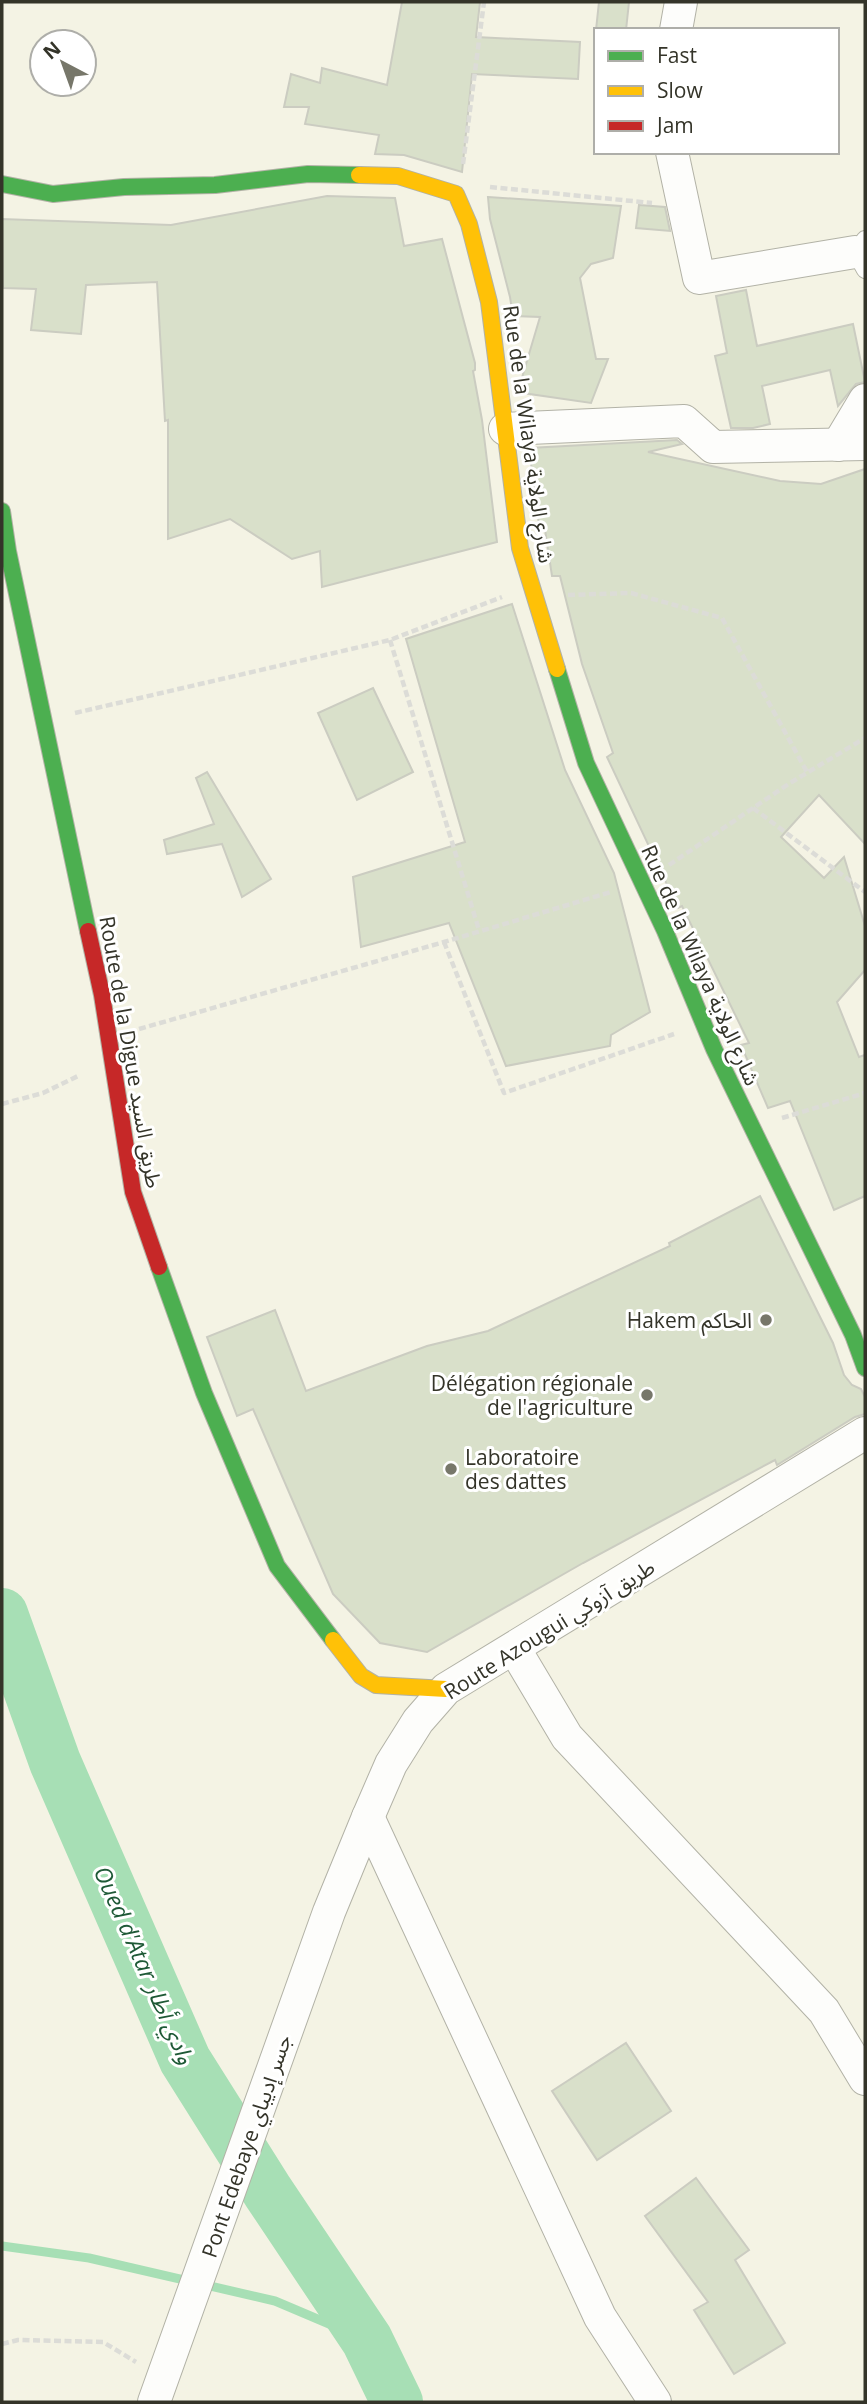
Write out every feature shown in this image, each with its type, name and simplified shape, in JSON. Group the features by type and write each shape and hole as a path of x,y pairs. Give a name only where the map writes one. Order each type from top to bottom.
{"street":[{"path":"676,28 681,2"},
{"path":"672,154 699,278 862,254"},
{"path":"2,184 53,194 124,187 215,185 308,174 398,176 456,194 458,201"},
{"name":"Rue de la Wilaya شارع الولاية","path":"458,201 469,224 489,302 520,548 586,763 751,1128 859,1338 865,1368"},
{"path":"505,429 684,421 713,447 852,445 865,400"},
{"name":"Route de la Digue طريق السيد","path":"2,511 43,721 102,995 133,1192 204,1393 277,1566 361,1676 376,1685 446,1689"},
{"name":"Route Azougui طريق آزوكي","path":"329,1912 391,1764 418,1721 446,1689 865,1433"},
{"path":"514,1648 567,1737 824,2011 865,2079"},
{"path":"368,1816 600,2317 655,2402"},
{"name":"Pont Edebaye جسر إديباي","path":"159,2391 329,1912"}],"path":[{"path":"458,201 484,2"},
{"path":"461,184 684,206"},
{"path":"43,721 390,640 534,592 631,593 722,618 807,772"},
{"path":"390,640 479,930"},
{"path":"109,1038 642,883 807,772 865,738"},
{"path":"753,808 865,892"},
{"path":"444,942 504,1093 704,1024"},
{"path":"2,1104 43,1093 112,1059"},
{"path":"751,1128 865,1093"},
{"path":"2,2344 18,2340 103,2342 159,2391"}],"building":[{"path":"402,2 480,2 476,37 580,42 578,79 472,74 462,172 404,155 375,154 379,135 305,124 309,107 284,107 291,74 320,83 322,68 387,85"},
{"path":"599,2 629,2 626,28 596,28"},
{"path":"327,196 395,198 404,246 442,239 475,363 473,371 482,420 497,542 322,587 320,551 292,559 230,519 168,539 168,420 165,421 157,282 86,285 81,334 31,330 36,289 3,288 2,219 171,225"},
{"path":"488,197 621,206 613,258 591,264 580,278 596,359 608,359 591,403 523,393 521,381 540,317 513,316 490,219"},
{"path":"639,205 665,207 670,231 636,228"},
{"path":"746,290 757,346 853,324 865,382 856,384 838,406 830,370 762,386 770,424 753,428 731,428 715,356 727,353 716,296"},
{"path":"677,440 682,444 648,452 780,481 821,484 865,469 865,844 819,795 781,837 824,878 844,857 865,926 865,970 837,1002 859,1057 865,1055 865,1196 834,1210 790,1101 768,1108 741,1045 749,1043 682,906 678,908 607,757 613,753 582,664 560,576 552,576 545,530 540,532 529,448"},
{"path":"512,604 565,770 614,873 650,1012 611,1035 610,1046 506,1066 449,923 361,947 353,877 465,842 406,639"},
{"path":"373,688 413,772 357,800 318,713"},
{"path":"207,772 271,879 242,897 222,844 167,854 164,840 214,824 196,778"},
{"path":"760,1196 833,1343 844,1375 852,1385 861,1389 865,1397 865,1414 855,1417 777,1465 775,1460 583,1563 427,1652 380,1643 333,1594 253,1409 237,1416 207,1337 275,1310 306,1391 427,1346 488,1331 670,1246 669,1243"},
{"path":"626,2043 671,2111 597,2160 552,2091"},
{"path":"696,2178 749,2250 735,2260 785,2343 734,2374 694,2310 708,2302 645,2216"}],"waterway":[{"name":"Oued d'Atar وادي أطار","path":"2,1614 55,1762 185,2060 268,2192 367,2340 397,2402"},
{"path":"2,2246 89,2258 275,2301 367,2340"}],"traffic: fast":[{"path":"2,184 53,194 124,187 215,185 308,174 359,175"},
{"path":"2,511 8,551 88,931"},
{"path":"557,669 586,763 665,931 714,1049 853,1335 865,1368"},
{"path":"159,1267 204,1393 277,1566 333,1640"}],"traffic: slow":[{"path":"359,175 398,176 456,194 469,224 489,302 520,548 557,669"},
{"path":"333,1640 361,1676 376,1685 446,1689"}],"traffic: jam":[{"path":"88,931 102,995 133,1192 159,1267"}],"place":[{"name":"Hakem الحاكم","path":"766,1320"},
{"name":"Délégation régionale de l'agriculture","path":"647,1395"},
{"name":"Laboratoire des dattes","path":"451,1469"}]}
